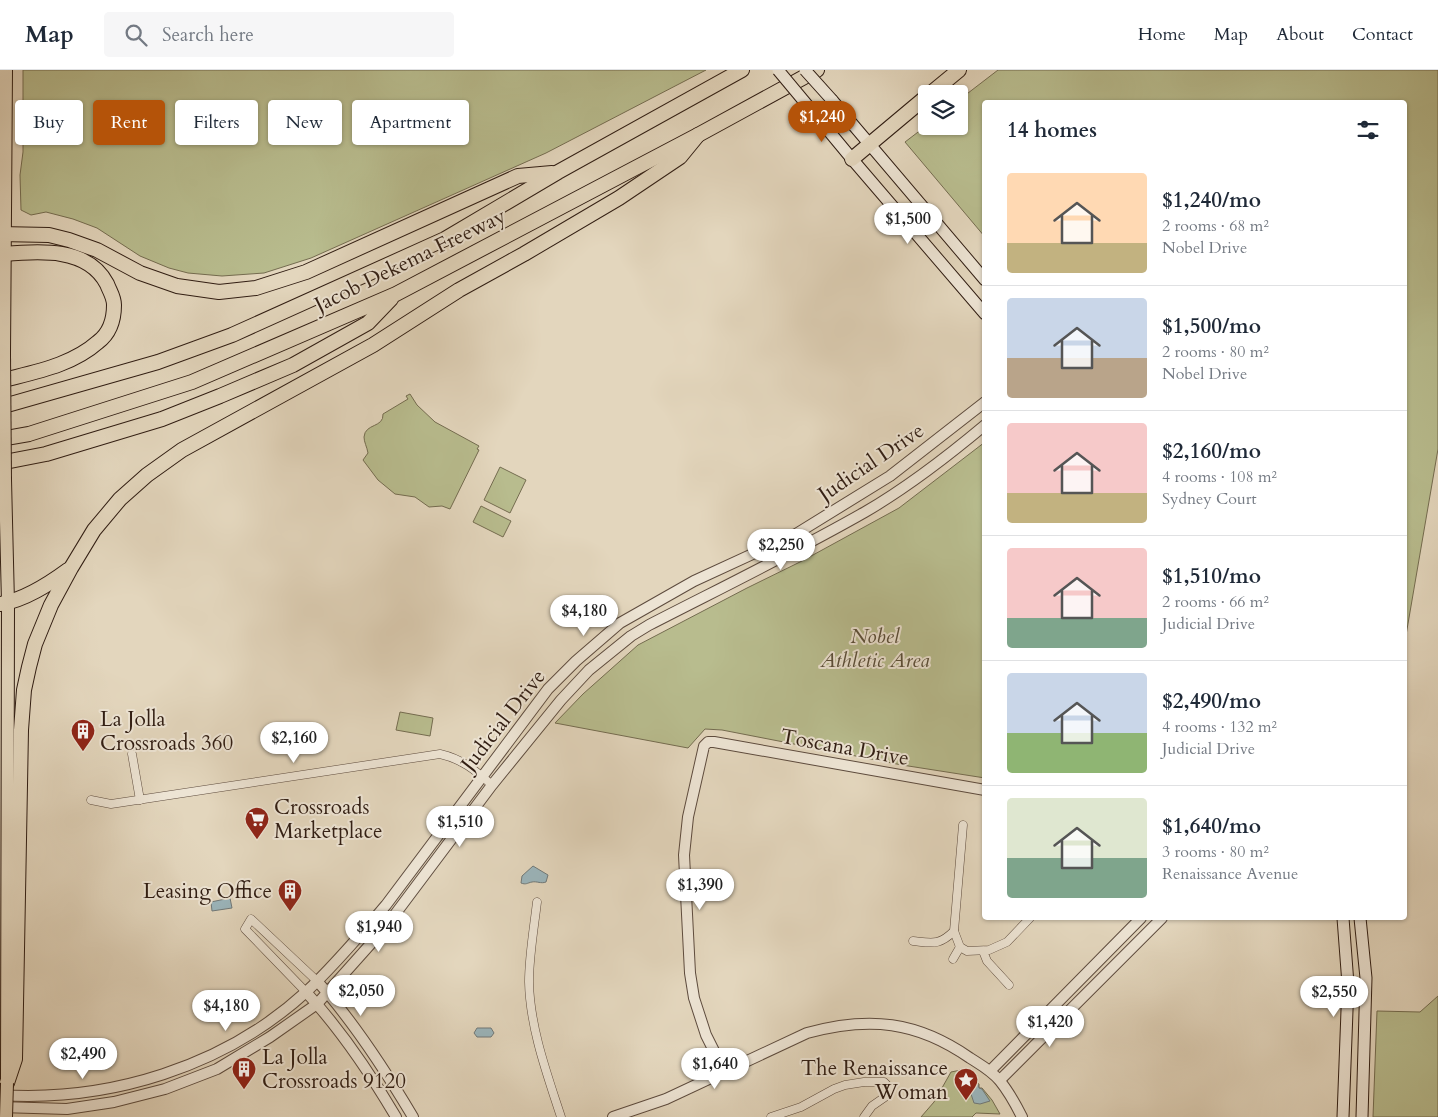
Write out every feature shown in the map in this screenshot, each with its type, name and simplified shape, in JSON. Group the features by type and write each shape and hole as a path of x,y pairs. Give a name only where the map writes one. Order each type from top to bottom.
{"highway":[{"name":"Jacob Dekema Freeway","path":"0,407 158,362 232,335 445,238 558,172 742,70"},
{"name":"Jacob Dekema Freeway","path":"0,439 29,434 192,382 396,294 698,136 817,70"},
{"path":"941,85 959,70"},
{"path":"852,159 918,104"},
{"path":"3,1089 15,1059 21,730 24,690 35,644 51,605 94,530 120,499 147,475 182,450 373,344 459,290 618,198 680,156 698,136"},
{"path":"2,234 49,235 69,240 97,250 140,273 177,286 219,292 256,288 306,272 518,176 558,172"},
{"path":"0,381 54,366 80,356 99,342 109,330 114,317 114,298 105,280 93,266 78,258 56,252 4,254"},
{"path":"0,463 46,454 165,418 293,365 368,323 396,294"},
{"path":"4,603 45,587 71,568"}],"main road":[{"path":"6,70 2,234 4,254 5,480 3,1089 6,1117"},
{"path":"778,70 982,311"},
{"path":"805,70 982,276"},
{"path":"1343,920 1348,984 1343,1117"},
{"path":"1360,920 1366,978 1362,1117"}],"street":[{"name":"Judicial Drive","path":"3,1089 26,1097 66,1095 114,1087 161,1075 211,1056 262,1026 306,992 386,905 548,689 576,661 620,623 694,581 796,534 890,476 982,404"},
{"name":"Judicial Drive","path":"0,1107 67,1109 114,1102 165,1089 217,1068 270,1037 317,1004 384,929 492,785 561,700 589,670 631,636 657,621 866,511 958,448 982,428"},
{"name":"Toscana Drive","path":"724,1071 706,1036 694,998 690,973 684,855 688,818 702,749 708,742 982,789"},
{"path":"132,754 140,800"},
{"path":"91,800 111,804 440,754 455,758 492,785"},
{"path":"963,825 954,931 960,947 967,951 989,950 1007,942 1028,920"},
{"path":"537,902 529,982 541,1054 560,1117"},
{"path":"396,1117 355,1053 317,1004 245,929 251,919 328,993 391,1080 413,1117"},
{"path":"990,1071 1138,920"},
{"path":"1142,920 1151,929"},
{"path":"1000,1080 1160,920"},
{"path":"913,942 935,944 945,940 954,931"},
{"path":"953,959 960,947"},
{"path":"983,951 987,961 1009,985"},
{"path":"613,1117 666,1099 807,1032 831,1026 865,1023 900,1026 927,1033 962,1052 1000,1080 1022,1117"},
{"path":"771,1117 801,1107 845,1085 864,1082 884,1082 891,1089 885,1097 872,1106 864,1117"}],"green space":[{"path":"23,70 706,70 546,153 311,258 264,273 222,276 188,273 169,268 140,256 97,228 46,212 31,215 21,210 20,175 23,145 83,145 83,100 23,100"},
{"path":"998,70 1438,70 1438,449 1407,629 1407,100 982,100 982,233 905,142 918,132 918,135 968,135 968,93"},
{"path":"410,394 417,405 435,422 479,446 477,449 479,450 450,509 442,506 429,507 415,497 395,494 378,480 363,460 368,453 364,439 365,433 368,429 381,422 383,414 408,399 406,396"},
{"name":"Nobel Athletic Area","path":"982,444 982,778 902,765 722,730 705,729 688,748 555,723 583,694 638,645 802,561 899,508"},
{"path":"500,467 526,480 510,513 484,500"},
{"path":"481,506 511,521 503,537 473,522"},
{"path":"400,712 433,718 430,736 396,730"},
{"path":"1438,996 1438,1117 1373,1117 1377,1011 1420,1012"},
{"path":"961,1070 979,1084 979,1088 982,1088 992,1100 1000,1114 976,1113 972,1117 921,1117 934,1102 951,1072"}],"water":[{"path":"533,866 548,875 546,882 521,883 522,876"},
{"path":"230,898 232,908 212,911 211,902"},
{"path":"477,1028 491,1028 494,1033 491,1037 477,1037 474,1033"},
{"path":"965,1077 978,1084 990,1101 980,1104 974,1103 971,1094 964,1092"}],"place":[{"name":"La Jolla Crossroads 360","path":"83,752"},
{"name":"Crossroads Marketplace","path":"257,840"},
{"name":"Leasing Office","path":"290,912"},
{"name":"La Jolla Crossroads 9120","path":"244,1090"},
{"name":"The Renaissance Woman","path":"966,1101"}]}
